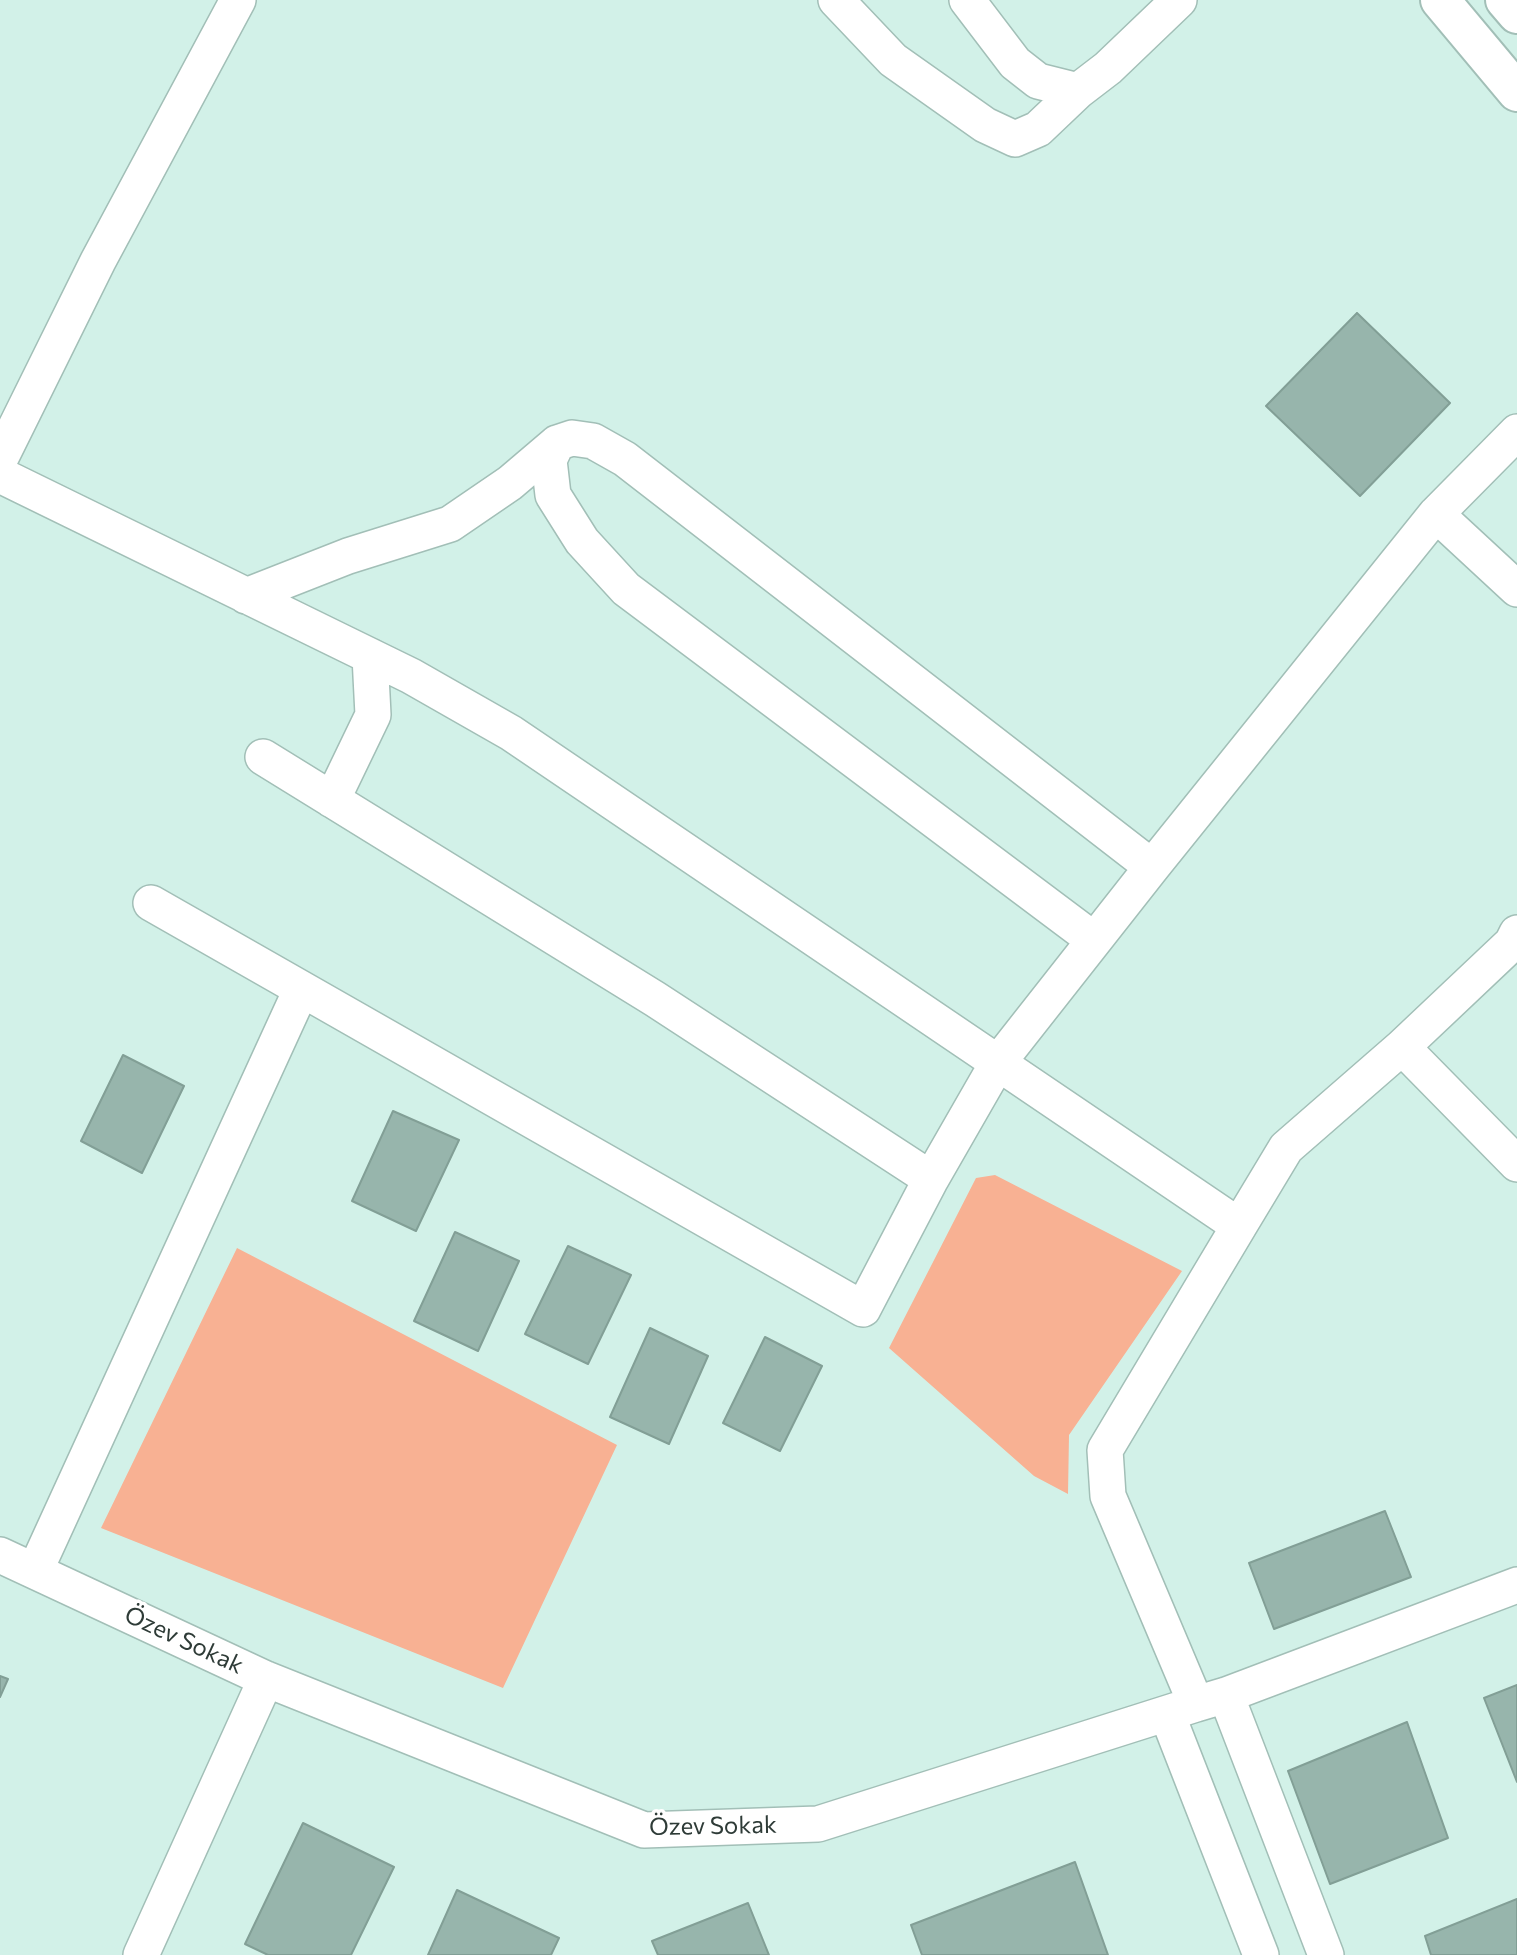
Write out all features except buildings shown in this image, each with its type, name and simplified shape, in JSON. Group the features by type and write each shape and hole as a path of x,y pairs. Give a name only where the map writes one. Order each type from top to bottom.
{"street":[{"path":"0,459 98,261 238,0"},
{"path":"836,0 893,60 985,125 1015,139 1038,129 1078,91 1108,68 1179,0"},
{"path":"967,0 1015,63 1038,81 1078,91"},
{"path":"1440,0 1517,92"},
{"path":"1505,0 1517,14"},
{"path":"151,903 863,1309 931,1179 997,1064 1436,514 1517,432"},
{"path":"246,596 348,556 450,524 510,483 556,443 572,438 593,441 625,459 1152,867"},
{"path":"556,443 549,460 553,495 582,541 626,589 1094,940"},
{"path":"0,475 411,676 511,733 1239,1226"},
{"path":"1436,514 1517,589"},
{"path":"332,800 373,715 370,656"},
{"path":"263,757 654,999 931,1179"},
{"path":"1326,1955 1196,1704 1108,1496 1105,1450 1286,1148 1402,1047 1512,943 1517,933"},
{"path":"35,1572 301,990"},
{"path":"1402,1047 1517,1164"},
{"name":"Özev Sokak","path":"0,1555 266,1679 645,1829 818,1824 1196,1704 1517,1585"},
{"path":"141,1955 266,1679"},
{"path":"1196,1704 1261,1955"}],"shaded area":[{"path":"995,1175 1182,1271 1069,1435 1068,1494 1034,1476 889,1348 976,1178"},
{"path":"237,1248 617,1445 503,1688 101,1528"}]}
